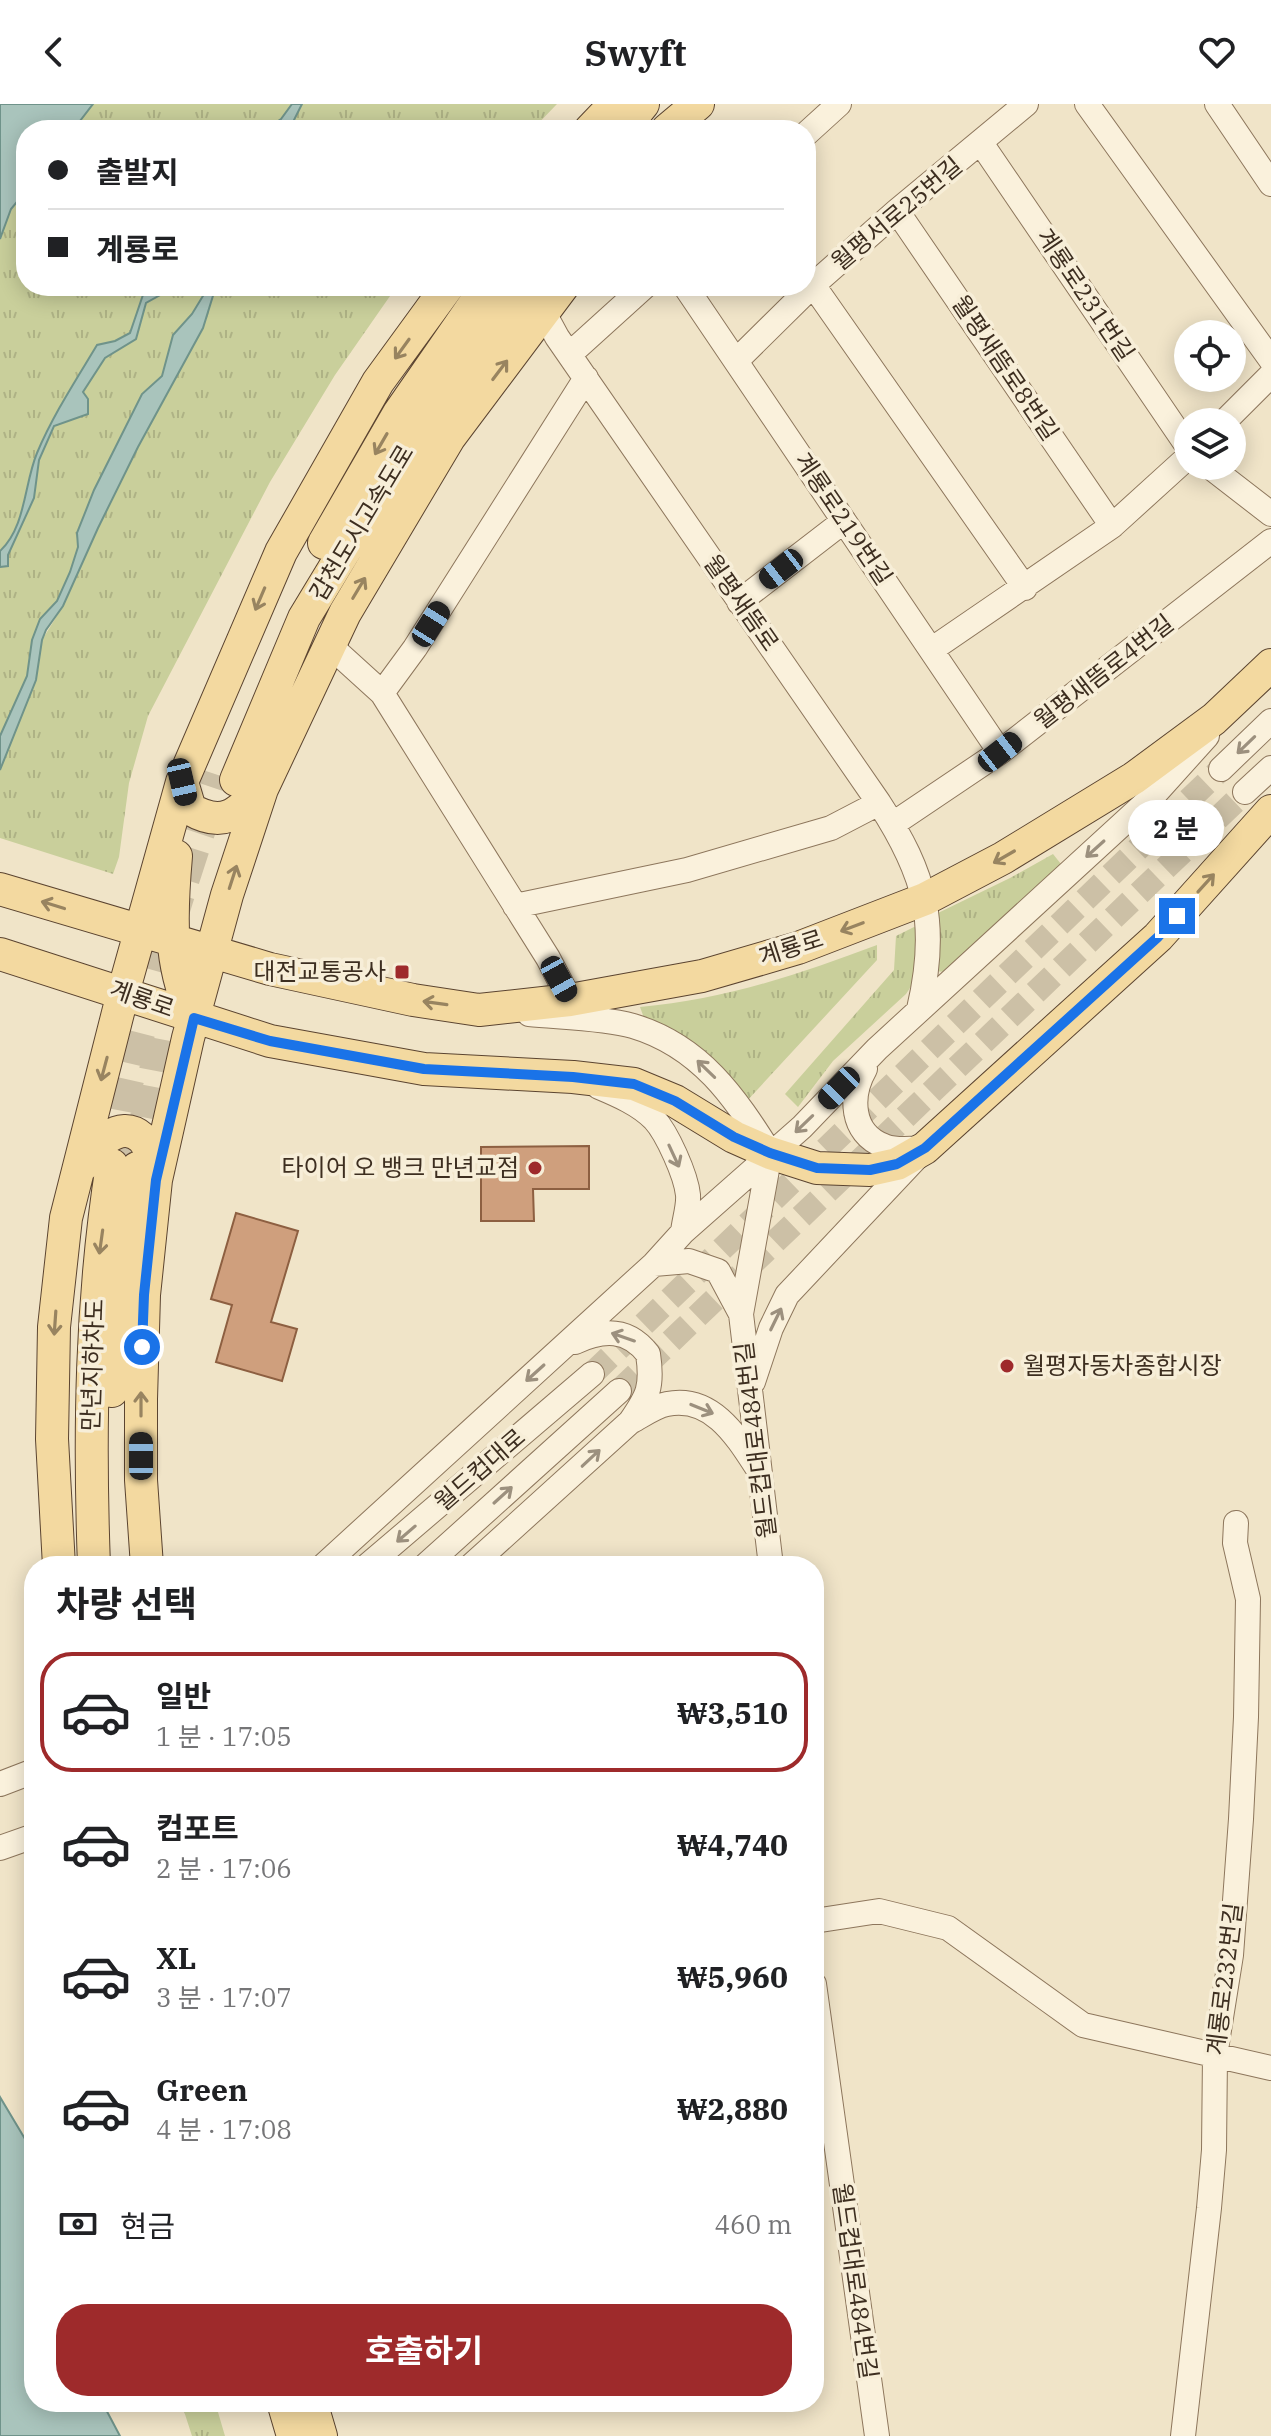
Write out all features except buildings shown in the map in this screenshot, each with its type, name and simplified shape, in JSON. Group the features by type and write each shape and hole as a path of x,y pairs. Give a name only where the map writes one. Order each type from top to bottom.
{"main road":[{"path":"600,120 615,104"},
{"path":"630,120 643,104"},
{"path":"680,120 700,104"},
{"path":"58,1556 52,1439 54,1327 66,1218 123,993 182,782 281,552 378,382 441,296"},
{"name":"갑천도시고속도로","path":"239,781 298,589 399,413 480,296"},
{"name":"갑천도시고속도로","path":"239,781 304,618 416,433 516,296"},
{"path":"146,1556 141,1480 144,1295 135,1171 194,1018 211,952 239,781 328,644 449,438 556,296"},
{"name":"계룡로","path":"0,889 211,952 413,1000 479,1010 570,1000 702,976 798,948 925,899 1003,858 1134,778 1214,719 1271,665"},
{"path":"182,782 190,809 214,819 228,817 241,810 239,781"},
{"path":"182,782 172,945 182,989 194,1018"},
{"name":"계룡로","path":"0,954 270,1041 424,1069 573,1077 634,1084 675,1101 734,1137 770,1153 817,1168 870,1170 897,1164 1158,937 1271,811"},
{"path":"76,1177 103,1138 127,1132 142,1138 151,1155 135,1171"},
{"name":"만년지하차도","path":"94,1556 90,1411 97,1271 135,1171"},
{"name":"만년지하차도","path":"114,1556 110,1423 119,1290 135,1171"},
{"path":"286,2412 293,2436"},
{"path":"314,2412 321,2436"}],"street":[{"path":"816,125 839,104"},
{"name":"월평서로25번길","path":"816,278 1026,104"},
{"path":"1087,104 1271,360"},
{"path":"1217,104 1271,184"},
{"name":"계룡로231번길","path":"981,143 1174,426"},
{"name":"월평새뜸로8번길","path":"897,211 1112,526"},
{"path":"571,353 634,296"},
{"name":"계룡로219번길","path":"692,296 1000,752"},
{"name":"월평서로25번길","path":"736,361 796,296"},
{"path":"806,296 1025,588"},
{"name":"월평새뜸로","path":"544,313 879,803 913,859 925,899 929,952 919,1009"},
{"path":"1238,408 1271,375"},
{"path":"382,693 415,648 586,378"},
{"path":"931,650 1112,526 1174,470"},
{"path":"1227,480 1271,514"},
{"path":"739,602 844,521"},
{"name":"월평새뜸로4번길","path":"893,824 1000,752 1271,541"},
{"path":"328,644 382,693 570,1000"},
{"path":"334,1556 654,1264 683,1232 802,1127 919,1009 1153,796 1245,692"},
{"path":"1221,769 1271,721"},
{"path":"1245,792 1271,768"},
{"path":"515,906 687,870 831,828 879,803"},
{"path":"479,1010 632,1026 685,1049 725,1088 770,1153 741,1314"},
{"path":"877,1049 855,1089 856,1117 873,1140 884,1146 915,1148"},
{"path":"573,1077 625,1098 655,1120 675,1154 685,1181 688,1196 683,1232"},
{"path":"749,1392 771,1328 787,1295 915,1148"},
{"path":"654,1264 689,1261 718,1271 741,1314"},
{"name":"월드컵대로484번길","path":"741,1314 770,1556"},
{"path":"482,1556 630,1422 648,1397 648,1354 631,1337 617,1332 588,1336 565,1346"},
{"name":"월드컵대로","path":"379,1556 592,1374"},
{"name":"월드컵대로","path":"436,1556 619,1391"},
{"path":"630,1422 666,1404 690,1404 714,1413 735,1435 759,1471"},
{"name":"계룡로232번길","path":"1183,2436 1209,2208 1214,2150 1215,2055 1231,1955 1246,1717 1248,1599 1235,1543 1236,1523"},
{"path":"0,1784 24,1775"},
{"path":"0,1848 24,1840"},
{"path":"824,1919 879,1911 948,1928 1083,2025 1271,2068"},
{"name":"월드컵대로484번길","path":"824,2056 877,2436"}],"green space":[{"path":"93,104 292,104 280,120 81,120"},
{"path":"302,104 557,104 542,120 294,120"},
{"path":"16,203 16,296 143,296 130,333 97,345 58,412 32,466 15,530 0,551 0,239"},
{"path":"158,296 203,296 173,335 162,376 142,394 94,490 77,533 78,547 70,572 57,601 40,619 32,640 27,676 0,736 0,567 8,566 8,555 34,498 39,460 54,426 88,414 83,392 105,358 136,339 146,303"},
{"path":"213,296 390,296 335,375 270,482 148,716 129,783 119,857 113,874 0,838 0,770 36,680 42,640 63,606 138,447 203,328"},
{"path":"1053,854 1061,864 946,972 934,971 934,919 938,913"},
{"path":"914,927 922,931 914,982 906,994 833,1061 798,1107 785,1094 894,970 896,936"},
{"path":"877,945 877,960 745,1103 702,1052 677,1033 644,1018 640,1007 731,992"},
{"path":"184,2412 218,2412 225,2436 192,2436"}],"water":[{"path":"0,104 93,104 81,120 16,120 16,203 0,239"},
{"path":"292,104 302,104 294,120 281,119"},
{"path":"143,296 158,296 146,303 136,339 105,358 83,392 88,399 88,414 54,426 39,460 34,498 8,555 8,566 0,567 0,551 9,541 20,518 37,453 65,398 97,345 130,333"},
{"path":"203,296 213,296 203,328 138,447 63,606 46,630 36,680 0,770 0,736 27,676 32,640 40,619 57,601 70,572 78,547 77,533 94,490 142,394 162,376 173,335"},
{"path":"0,2097 24,2137 24,2412 107,2412 120,2436 0,2436"}],"tunnel":[{"path":"592,1374 1221,769"},
{"path":"113,1158 144,1012 218,775"},
{"path":"619,1391 1245,792"},
{"path":"137,1165 163,1029"}],"place":[{"name":"대전교통공사","path":"402,972"},
{"name":"타이어 오 뱅크 만년교점","path":"535,1168"},
{"name":"월평자동차종합시장","path":"1007,1366"}],"route":[{"path":"142,1347 156,1180 194,1018 270,1041 424,1069 491,1071 634,1084 675,1101 734,1137 770,1153 817,1168 870,1170 897,1164 925,1148 1158,937 1177,916"}]}
